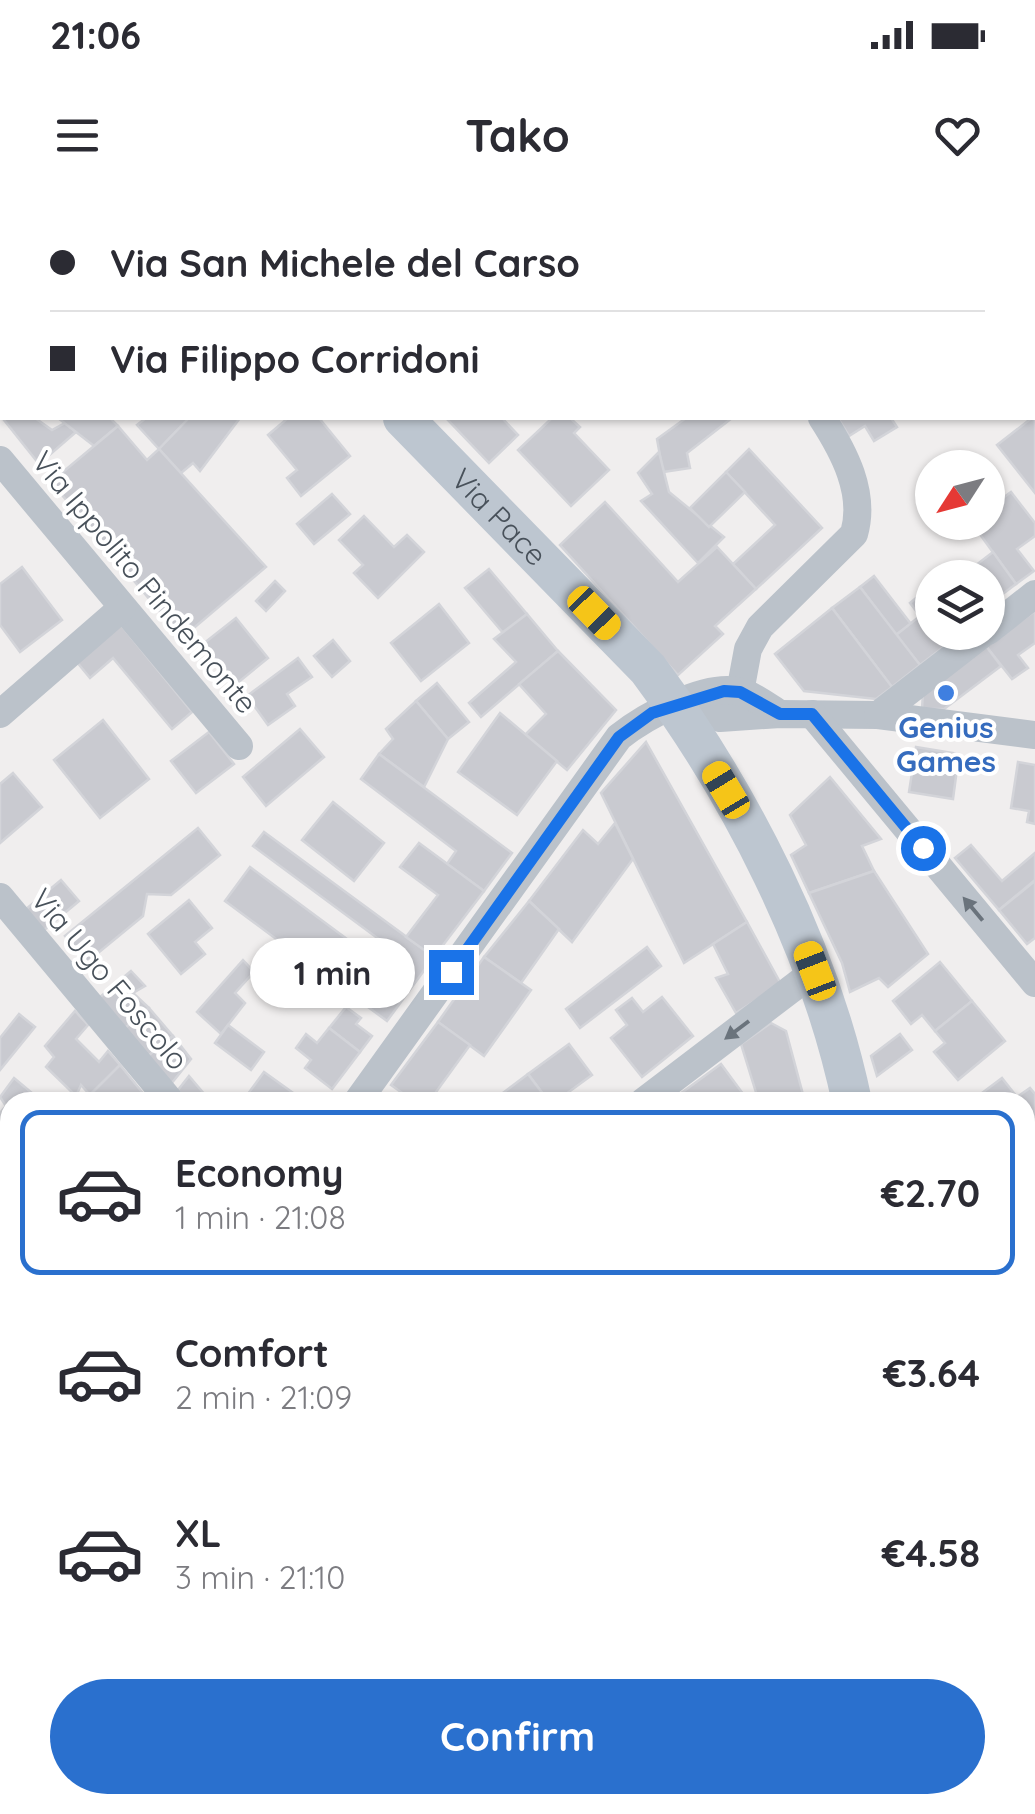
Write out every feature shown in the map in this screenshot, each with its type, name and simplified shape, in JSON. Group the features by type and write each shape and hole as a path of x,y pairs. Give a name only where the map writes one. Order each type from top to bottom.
{"street":[{"name":"Via Pace","path":"406,420 648,669 675,706 765,863 815,971 849,1092"},
{"path":"740,692 748,649 760,627 854,534 859,518 858,495 823,420"},
{"name":"Via Ippolito Pindemonte","path":"0,460 239,746"},
{"path":"1005,617 1035,594"},
{"path":"0,714 122,608"},
{"path":"878,715 963,650"},
{"path":"364,1092 619,737 652,713 706,694 740,692 780,714"},
{"path":"675,706 720,718 878,715 1035,735"},
{"path":"812,714 1035,984"},
{"name":"Via Ugo Foscolo","path":"0,897 163,1092"},
{"path":"655,1092 815,971"}],"building":[{"path":"4,420 38,420 52,430 65,423 76,432 39,464"},
{"path":"61,420 112,420 118,426 94,446"},
{"path":"143,420 187,420 159,449 137,425"},
{"path":"187,420 238,420 200,471 193,463 181,473 159,449"},
{"path":"286,420 321,420 350,456 301,496 287,478 297,470 268,435"},
{"path":"448,420 504,420 518,435 489,463"},
{"path":"550,420 572,420 580,427 574,433 609,470 571,506 518,450"},
{"path":"683,420 729,420 687,453 690,468 663,472 657,439"},
{"path":"839,420 892,420 897,427 874,441 865,426 849,436"},
{"path":"1029,420 1035,420 1035,493 1005,450 997,445"},
{"path":"118,426 147,460 159,449 266,567 182,638 51,482"},
{"path":"749,449 822,528 756,589 733,564 775,525 726,472"},
{"path":"659,452 669,492 724,537 698,563 641,501 652,494 638,473"},
{"path":"726,472 745,492 709,527 690,508"},
{"path":"1011,492 1035,523 1035,536 1017,549 1034,571 1016,584 1005,569 1005,560 999,560 984,540 1005,540 1005,496"},
{"path":"332,494 350,514 314,544 297,524"},
{"path":"605,502 678,582 717,547 756,589 715,626 723,634 678,675 560,545"},
{"path":"364,516 394,547 407,535 424,552 378,598 354,573 363,565 339,540"},
{"path":"993,552 999,560 983,560"},
{"path":"22,567 62,620 20,652 0,625 0,584"},
{"path":"489,569 527,614 504,634 465,588"},
{"path":"1005,569 1016,584 1005,592"},
{"path":"874,576 911,624 896,635 860,587"},
{"path":"275,581 285,591 266,611 256,601"},
{"path":"860,587 920,665 892,687 832,608"},
{"path":"439,604 469,643 421,681 391,643"},
{"path":"832,608 892,687 876,699 804,691 775,654"},
{"path":"1035,611 1035,643 1018,655 1028,668 1012,679 989,650 1005,650 1005,632"},
{"path":"527,614 558,651 481,717 469,703 516,662 494,639"},
{"path":"236,618 268,658 235,685 203,644"},
{"path":"915,620 915,650 940,650 920,665 896,635"},
{"path":"121,625 192,712 172,729 113,658 90,678 76,661"},
{"path":"333,640 350,661 332,677 314,656"},
{"path":"981,650 989,650 1001,666 944,709 922,709 923,693"},
{"path":"558,651 616,710 567,770 525,735 546,714 519,684"},
{"path":"298,658 312,677 287,694 295,706 268,725 247,696"},
{"path":"437,683 469,722 448,739 416,701"},
{"path":"416,701 448,739 424,787 379,754 393,739 386,729"},
{"path":"500,713 557,761 517,815 458,772"},
{"path":"103,720 149,779 100,818 54,760"},
{"path":"300,729 324,757 266,806 243,777"},
{"path":"209,732 234,764 196,793 171,761"},
{"path":"646,742 747,922 684,963 601,793"},
{"path":"916,747 959,754 953,799 909,792"},
{"path":"379,754 512,853 484,891 447,864 456,851 361,779"},
{"path":"1018,762 1035,765 1035,824 1027,822 1029,811 1011,808"},
{"path":"13,773 42,807 0,843 0,784"},
{"path":"830,777 881,839 862,846 874,871 809,893 791,855 806,845 790,815"},
{"path":"333,802 384,843 354,881 302,840"},
{"path":"615,823 633,859 572,942 529,901 583,830 598,844"},
{"path":"198,828 220,855 171,895 147,894 143,916 87,962 65,936"},
{"path":"264,832 434,957 387,1021 353,996 378,962 370,955 380,940 253,846"},
{"path":"419,843 484,891 434,957 406,937 438,895 400,867"},
{"path":"971,845 1002,881 1035,853 1035,880 999,910 955,858"},
{"path":"250,867 378,962 353,996 225,901"},
{"path":"874,871 928,954 888,987 879,978 850,992 842,963 809,893"},
{"path":"61,880 79,901 43,931 25,910"},
{"path":"1035,881 1035,938 1027,944 999,910"},
{"path":"189,900 212,928 195,942 205,954 181,974 148,934"},
{"path":"529,901 559,929 521,983 484,957"},
{"path":"747,922 781,984 736,1013 716,978 728,974 713,944"},
{"path":"647,947 661,966 580,1028 566,1009"},
{"path":"484,957 531,990 484,1056 438,1022"},
{"path":"243,960 254,972 235,993 245,1003 221,1034 197,1012"},
{"path":"940,962 972,1001 935,1031 922,1015 911,1024 893,1001"},
{"path":"131,971 145,986 133,993 149,1008 125,1028 99,998"},
{"path":"662,997 693,1036 642,1077 611,1038 627,1025 616,1010 632,998 643,1012"},
{"path":"972,1001 1005,1041 958,1080 934,1052 945,1043 935,1031"},
{"path":"346,1007 361,1018 356,1024 372,1036 360,1052 329,1028"},
{"path":"149,1008 173,1036 148,1056 125,1028"},
{"path":"75,1011 88,1025 76,1039 99,1062 108,1051 120,1065 93,1092 81,1085 78,1092 72,1092 46,1067 54,1057 45,1046"},
{"path":"19,1014 35,1027 0,1070 0,1038"},
{"path":"438,1022 470,1045 436,1092 401,1092 391,1085"},
{"path":"771,1023 786,1031 802,1092 756,1092 741,1044"},
{"path":"228,1025 264,1052 251,1070 215,1043"},
{"path":"329,1028 360,1052 332,1089 305,1068 311,1060 296,1048 306,1034 317,1043"},
{"path":"900,1034 912,1050 877,1076 871,1056"},
{"path":"173,1036 191,1059 171,1084 148,1056"},
{"path":"569,1044 592,1075 569,1092 542,1092 528,1074"},
{"path":"721,1064 742,1092 683,1092"},
{"path":"120,1065 142,1092 93,1092"},
{"path":"264,1072 292,1092 249,1092"},
{"path":"528,1074 542,1092 504,1092"},
{"path":"189,1076 203,1092 180,1092"},
{"path":"14,1078 31,1092 4,1092"},
{"path":"1002,1078 1013,1092 983,1092"}],"place":[{"name":"Genius Games","path":"946,693"}],"route":[{"path":"451,972 619,737 652,713 706,694 734,690 780,714 812,714 923,848"}]}
